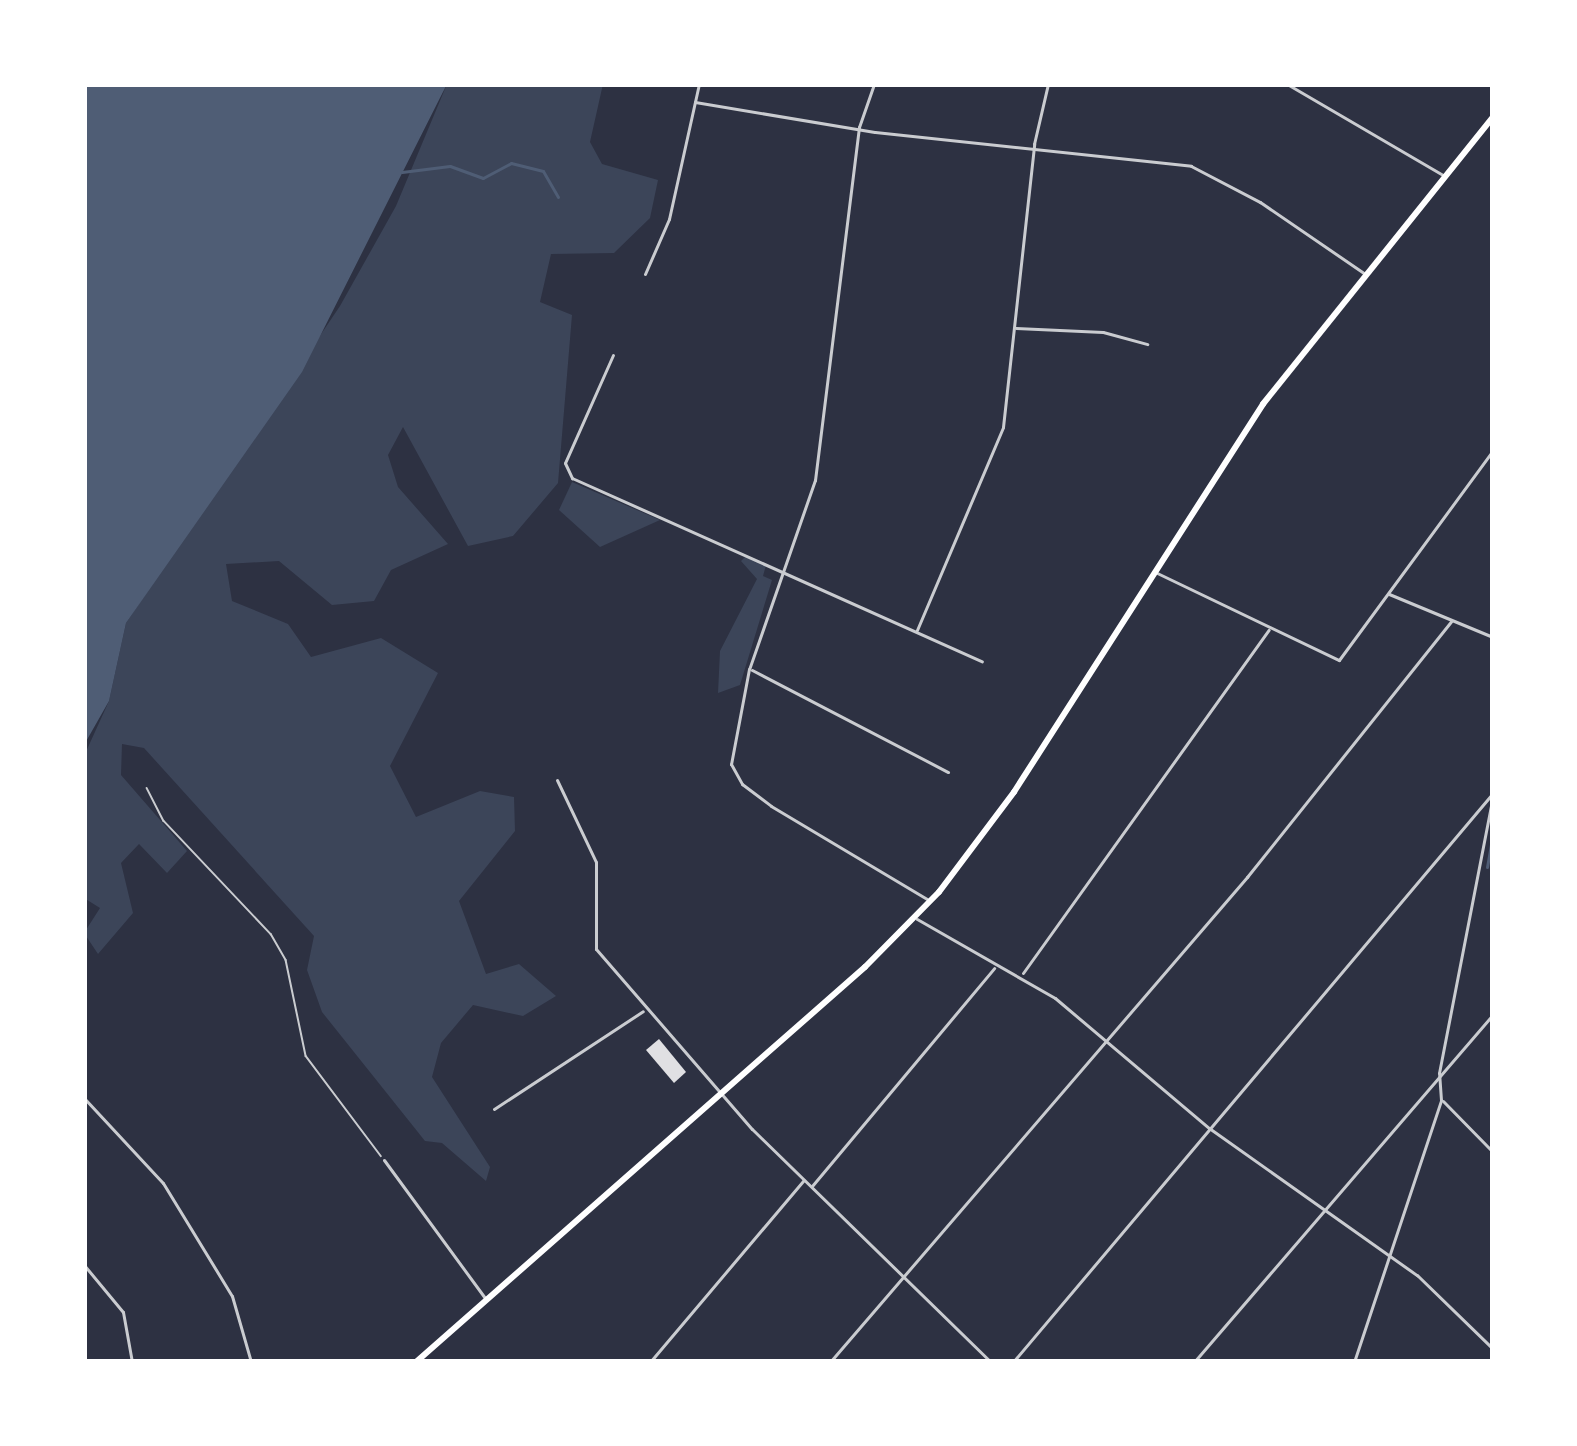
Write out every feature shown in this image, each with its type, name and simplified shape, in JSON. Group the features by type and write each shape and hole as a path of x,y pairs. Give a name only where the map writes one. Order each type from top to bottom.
{"main road":[{"path":"416,1362 725,1092 931,901 1014,792 1263,404 1493,117"}],"street":[{"path":"645,274 669,219 699,84"},
{"path":"874,84 859,127 815,480 749,669 732,754 742,784 931,901"},
{"path":"917,632 1004,428 1034,144 1048,84"},
{"path":"1287,84 1443,175"},
{"path":"695,102 859,127 1191,166 1266,206 1365,274"},
{"path":"1015,328 1103,332 1147,344"},
{"path":"613,356 567,472 982,661"},
{"path":"1155,572 1339,660 1493,450"},
{"path":"1388,594 1493,638"},
{"path":"830,1362 961,1218 1101,1041 1247,877 1451,622"},
{"path":"1022,974 1270,628"},
{"path":"749,669 948,772"},
{"path":"557,780 596,862 596,949 645,1009 804,1180 991,1362"},
{"path":"1354,1362 1385,1253 1442,1100 1439,1072 1493,794"},
{"path":"1012,1362 1193,1157 1209,1128 1493,794"},
{"path":"915,918 996,965 1022,974 1209,1128 1305,1201 1327,1207 1385,1253 1493,1349"},
{"path":"811,1187 996,965"},
{"path":"494,1109 645,1009"},
{"path":"1194,1362 1493,1014"},
{"path":"84,1098 115,1124 175,1202 232,1296 251,1362"},
{"path":"1442,1100 1493,1152"},
{"path":"383,1160 486,1299"},
{"path":"650,1362 804,1180"},
{"path":"84,1265 123,1312 132,1362"}],"lane":[{"path":"147,788 164,821 271,934 286,959 306,1056 383,1160"}],"shaded area":[{"path":"84,84 447,84 302,372 126,623 109,701 84,745"},
{"path":"447,84 603,84 590,142 602,164 658,180 650,218 614,253 551,254 540,302 572,315 558,483 513,536 468,546 403,427 388,455 398,487 448,544 391,570 374,601 332,605 279,561 226,564 232,601 288,624 311,657 381,638 438,673 390,766 416,817 480,791 514,797 515,831 459,901 486,974 519,964 556,996 523,1016 473,1005 441,1043 432,1077 490,1167 486,1181 442,1143 425,1141 322,1012 307,970 314,936 144,748 122,744 121,775 187,851 167,873 139,844 121,863 133,913 98,954 84,933 100,908 84,898 84,756 109,701 126,623 340,306 396,206"},
{"path":"572,482 660,520 600,547 559,510"},
{"path":"746,556 766,565 763,576 772,580 740,685 718,693 720,651 757,579 741,561"}],"building":[{"path":"659,1039 686,1072 674,1083 646,1050"}],"waterway":[{"path":"402,172 450,166 483,178 511,163 543,171 558,197"},
{"path":"1487,867 1493,833"}]}
